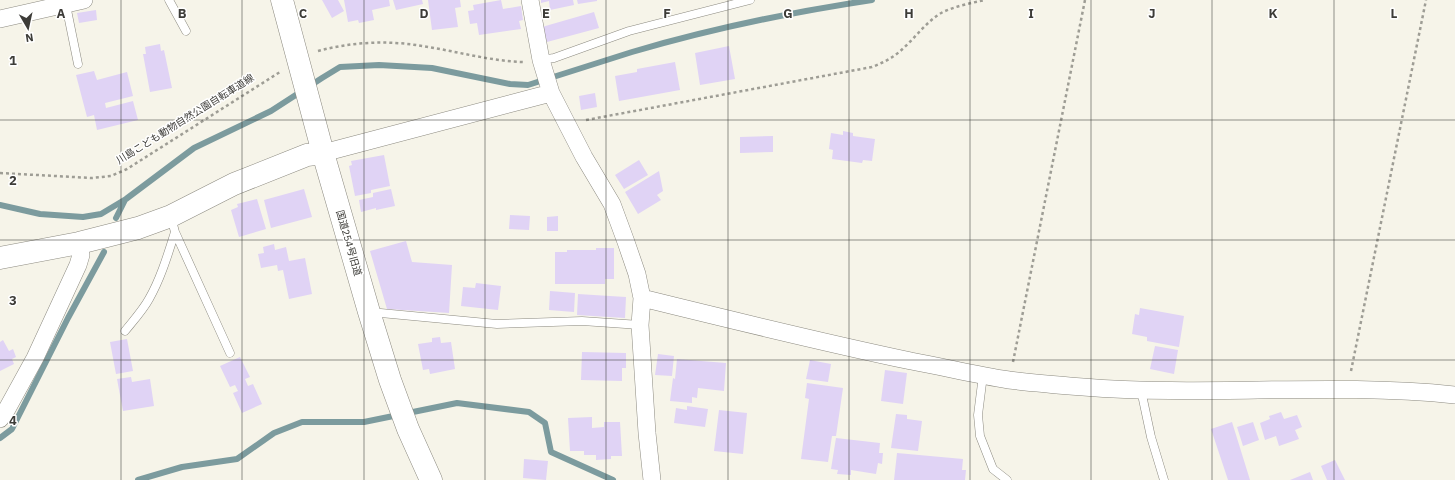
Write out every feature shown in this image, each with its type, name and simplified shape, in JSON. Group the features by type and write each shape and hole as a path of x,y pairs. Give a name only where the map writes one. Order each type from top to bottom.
{"street":[{"path":"0,19 84,0"},
{"name":"国道254号旧道","path":"282,0 292,72 312,114 322,153 390,380 403,415 431,480"},
{"path":"530,0 535,61 584,157 612,204 637,274 642,298 640,325 647,433 652,480"},
{"path":"0,258 79,243 138,228 173,224 234,184 306,154 322,153 551,93"},
{"path":"0,419 35,358 78,266 81,255 79,243"},
{"path":"642,298 832,345 1009,380 1085,387 1198,392 1348,389 1455,395"}],"lane":[{"path":"169,0 186,31"},
{"path":"535,61 554,58 629,32 750,0"},
{"path":"66,5 78,64"},
{"path":"125,331 149,299 166,260 173,224"},
{"path":"173,224 230,352"},
{"path":"369,312 497,324 582,321 640,325"},
{"path":"983,376 978,415 980,436 994,469 1007,480"},
{"path":"1141,390 1151,437 1164,480"}],"path":[{"path":"568,125 583,120 872,67 886,61 899,52 932,21 943,13 957,7 985,0"},
{"path":"1009,380 1085,0"},
{"path":"1348,389 1426,0"},
{"path":"324,50 341,46 382,42 421,45 510,62 535,61"},
{"name":"川島こども動物自然公園自転車道線","path":"0,173 92,178 111,176 127,169 274,75 292,72"}],"building":[{"path":"322,0 338,0 344,11 332,18"},
{"path":"344,0 389,0 390,6 372,10 374,20 359,23 358,20 348,22"},
{"path":"393,0 422,0 423,4 396,10"},
{"path":"428,0 460,0 461,7 455,8 458,27 432,30"},
{"path":"501,0 503,9 521,6 523,20 519,21 521,29 479,35 477,23 470,24 468,11 474,10 473,5"},
{"path":"541,0 573,0 574,5 550,10 549,1 541,3"},
{"path":"577,0 597,0 597,1 578,4"},
{"path":"96,10 97,20 79,23 77,13"},
{"path":"594,12 599,28 547,42 542,27"},
{"path":"160,44 161,51 164,50 172,88 150,92 143,54 146,54 145,47"},
{"path":"729,46 735,79 700,85 695,53"},
{"path":"675,62 680,90 619,101 615,76 637,72 637,69"},
{"path":"94,71 97,80 127,72 133,96 105,103 106,108 133,101 138,120 97,130 94,115 87,117 76,75"},
{"path":"595,93 597,107 581,110 579,96"},
{"path":"843,131 853,133 853,136 875,139 872,161 863,160 862,163 832,159 833,150 829,149 831,133 843,135"},
{"path":"773,136 773,152 740,153 740,137"},
{"path":"384,155 390,186 371,190 371,193 355,196 349,166 352,165 351,161"},
{"path":"639,160 648,175 624,189 615,175"},
{"path":"659,171 663,191 657,195 661,200 638,214 625,192"},
{"path":"304,189 312,217 271,228 264,200"},
{"path":"391,189 395,206 376,210 376,208 361,212 359,200 373,197 373,193"},
{"path":"257,199 266,229 239,237 231,210 238,207 237,204"},
{"path":"510,215 530,216 529,230 509,229"},
{"path":"558,216 558,231 547,231 547,217"},
{"path":"406,241 412,262 452,265 449,313 387,309 370,251"},
{"path":"274,244 275,250 286,247 289,261 305,258 312,294 289,299 283,270 278,271 277,265 261,268 258,254 264,253 263,247"},
{"path":"596,248 614,248 614,279 605,279 605,284 555,284 555,252 567,252 567,250 596,250"},
{"path":"476,283 501,286 498,310 461,306 463,287 475,288"},
{"path":"550,291 575,293 574,312 549,310"},
{"path":"578,294 626,297 625,318 577,315"},
{"path":"1140,308 1184,316 1179,347 1147,341 1147,337 1132,334 1135,314 1139,315"},
{"path":"440,337 441,343 451,342 455,369 430,374 429,369 423,370 418,344 432,342 432,338"},
{"path":"127,339 133,371 116,374 110,342"},
{"path":"3,340 9,351 13,349 16,357 12,359 14,364 0,371 0,342"},
{"path":"1155,346 1178,350 1174,374 1150,369"},
{"path":"582,352 626,353 626,368 622,368 622,381 581,380"},
{"path":"658,354 674,356 672,376 655,375"},
{"path":"240,357 250,377 245,379 248,386 253,384 262,404 242,413 233,393 238,391 235,385 230,387 220,366"},
{"path":"677,359 726,363 724,391 698,388 697,398 692,397 692,403 670,401 673,378 675,379"},
{"path":"810,360 831,364 828,382 806,379"},
{"path":"885,370 907,373 903,404 881,401"},
{"path":"131,377 132,382 150,379 154,406 123,411 117,379"},
{"path":"807,383 843,388 836,436 832,436 828,462 801,459 809,399 805,398"},
{"path":"687,406 708,409 705,427 674,423 676,408 687,410"},
{"path":"719,410 747,413 743,454 714,451"},
{"path":"1281,412 1284,419 1297,415 1302,427 1295,430 1299,439 1279,446 1276,436 1265,440 1260,423 1270,419 1269,416"},
{"path":"896,414 907,415 907,419 922,421 918,451 891,448"},
{"path":"592,417 592,428 604,427 604,422 620,422 622,456 611,456 611,459 596,460 596,455 584,455 584,451 570,451 568,418"},
{"path":"1232,422 1250,480 1228,480 1211,429"},
{"path":"1253,422 1259,440 1243,446 1237,427"},
{"path":"836,438 880,443 879,453 883,453 882,464 878,463 876,474 851,470 851,475 837,474 838,470 831,469"},
{"path":"897,453 963,459 962,470 966,470 965,480 894,480"},
{"path":"524,459 548,461 546,480 523,478"},
{"path":"1335,460 1345,480 1327,480 1321,466"},
{"path":"1310,472 1313,480 1290,480"}],"waterway":[{"path":"0,205 40,214 83,217 101,214 126,199 194,148 271,111 340,67 379,65 432,68 510,84 528,85 632,52 691,36 781,16 872,0"},
{"path":"116,218 125,200"},
{"path":"0,438 12,429 68,318 104,252"},
{"path":"138,480 182,467 237,459 274,433 302,422 364,422 457,403 529,412 545,423 551,452 613,480"}]}
